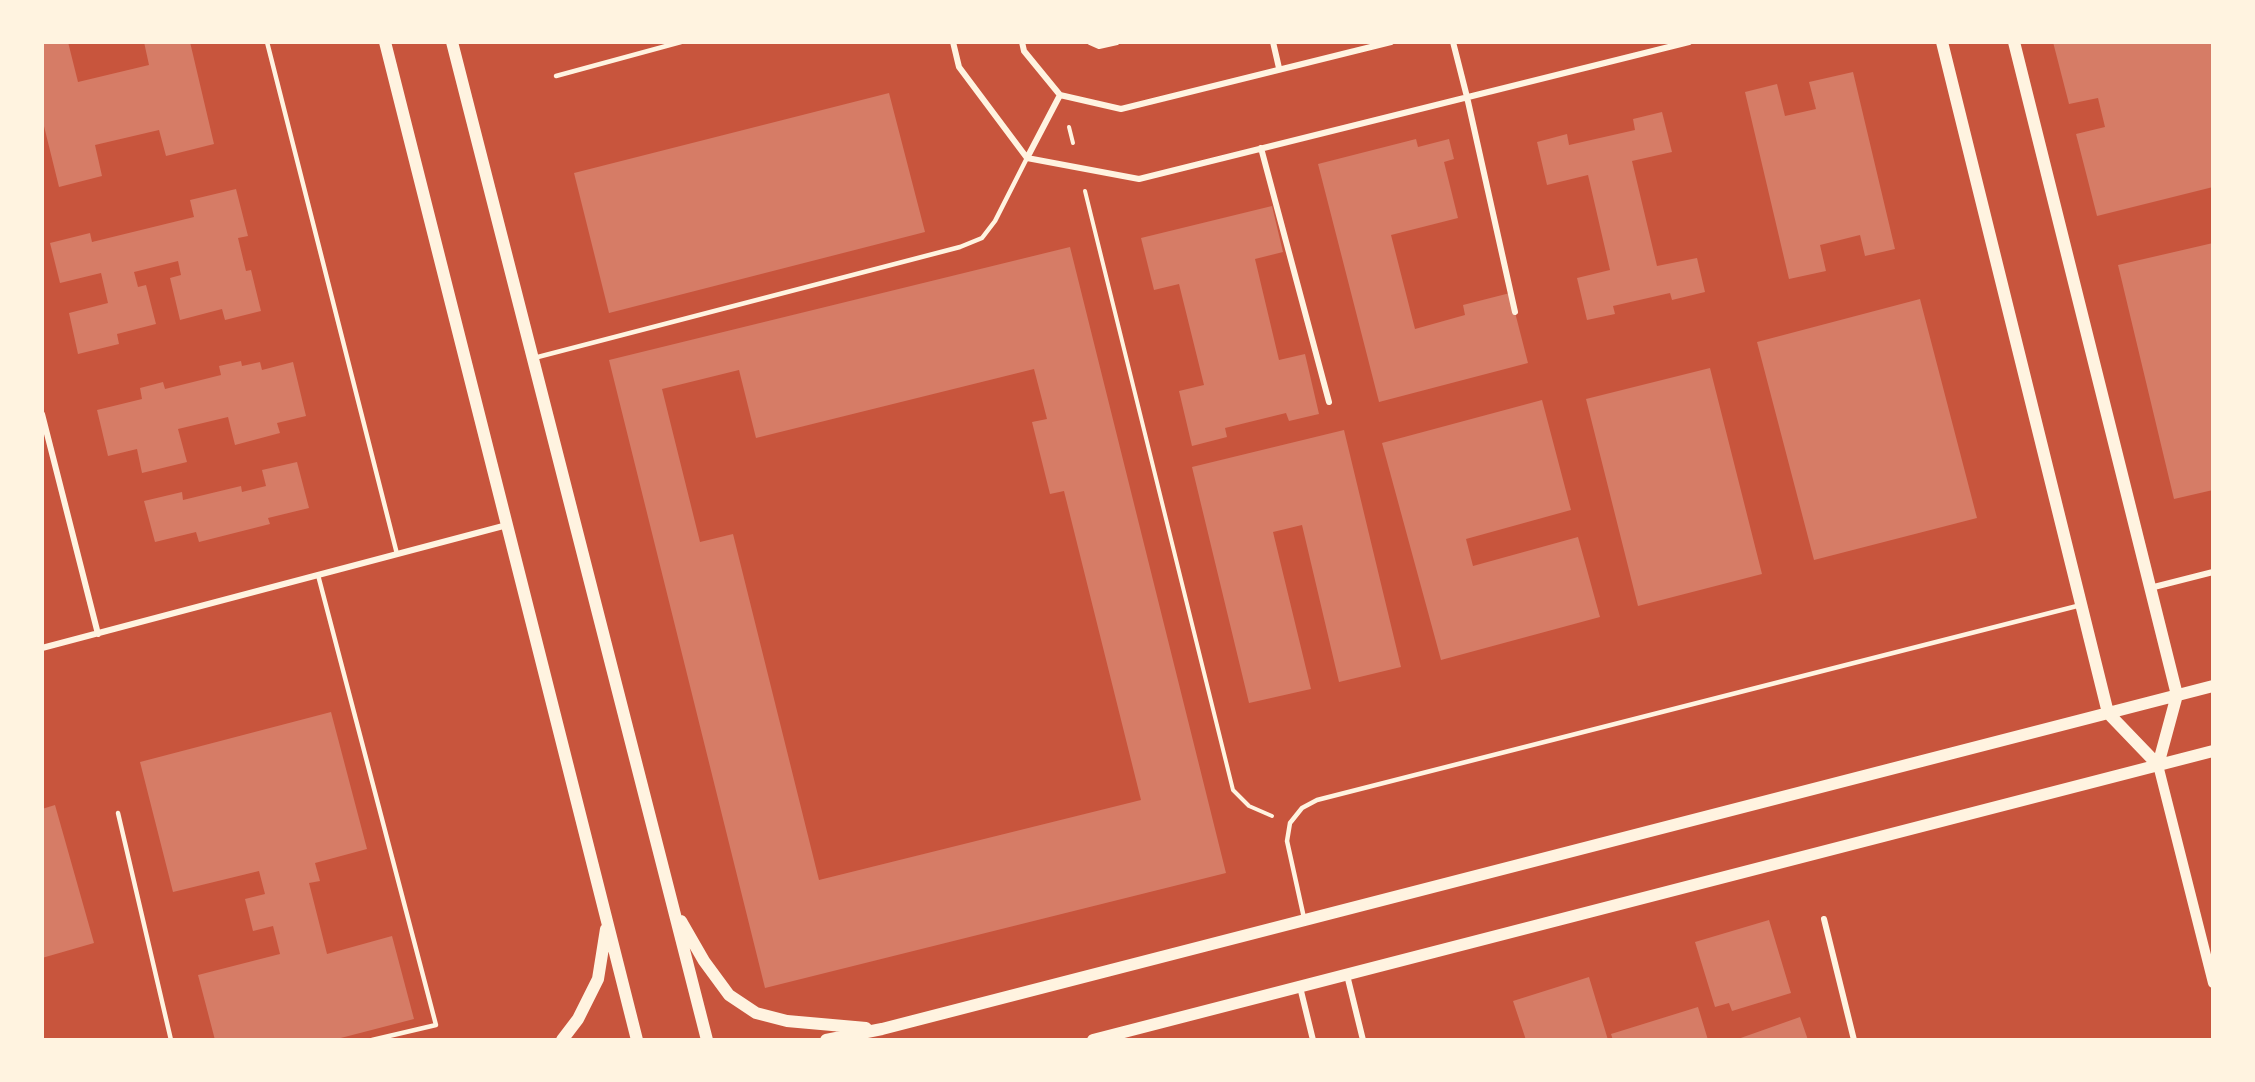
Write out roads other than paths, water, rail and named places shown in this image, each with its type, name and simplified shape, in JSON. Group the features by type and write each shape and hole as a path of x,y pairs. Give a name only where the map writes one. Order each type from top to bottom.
{"main road":[{"path":"385,42 637,1040"},
{"path":"452,42 707,1040"},
{"path":"1942,42 2108,713 2158,765"},
{"path":"2014,42 2177,695 2158,765"},
{"path":"826,1040 882,1029 2213,686"},
{"path":"1093,1040 2213,751"},
{"path":"673,907 704,961 729,995 756,1013 787,1021 882,1029"},
{"path":"562,1040 578,1019 598,979 606,924"}],"street":[{"path":"953,42 959,67 1027,158 1139,179 1689,42"},
{"path":"1022,42 1024,51 1060,95 1121,110 1280,68 1391,42"},
{"path":"1090,42 1099,46 1117,42"},
{"path":"1273,42 1280,68"},
{"path":"1453,42 1515,312"},
{"path":"1027,158 1060,95"},
{"path":"1261,148 1329,402"},
{"path":"42,414 98,634"},
{"path":"42,648 507,525"},
{"path":"2150,588 2213,572"},
{"path":"2158,765 2213,983"},
{"path":"1824,919 1854,1040"},
{"path":"1347,975 1363,1040"},
{"path":"1300,987 1313,1040"}],"lane":[{"path":"267,42 397,554"},
{"path":"556,76 681,42"},
{"path":"533,358 960,247 982,238 995,221 1027,158"},
{"path":"318,575 436,1025 372,1040"},
{"path":"1305,920 1287,841 1290,823 1302,808 1317,800 2082,605"},
{"path":"118,813 171,1040"}]}
